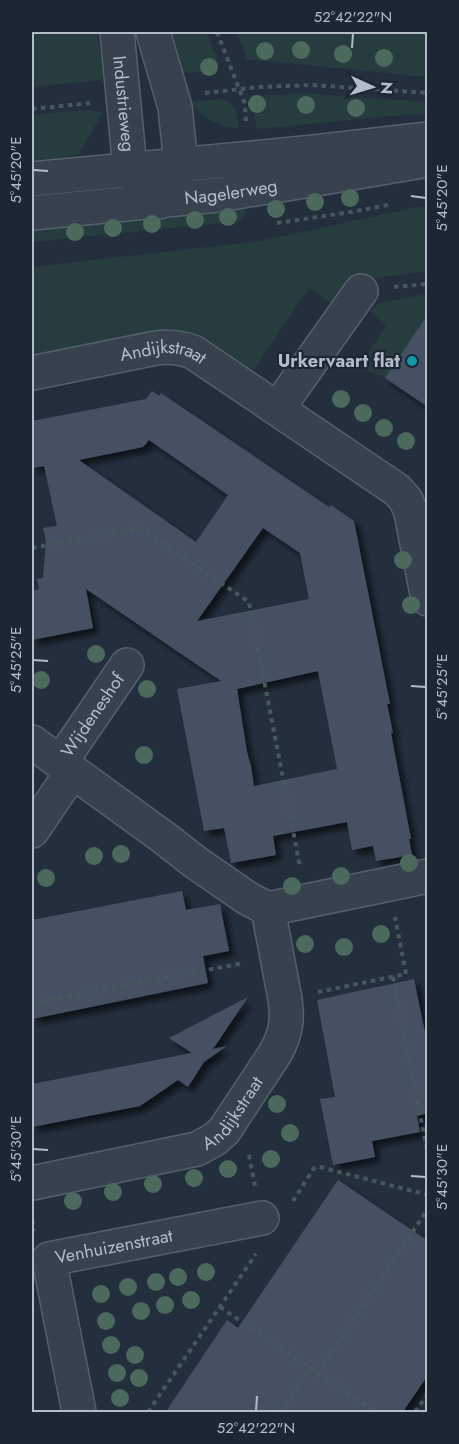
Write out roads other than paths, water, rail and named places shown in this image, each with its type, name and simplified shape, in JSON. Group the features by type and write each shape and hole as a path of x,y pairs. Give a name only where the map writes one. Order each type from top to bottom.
{"street":[{"name":"Industrieweg","path":"117,32 130,169 159,202"},
{"path":"153,32 175,107 181,164 159,202"},
{"name":"Nagelerweg","path":"32,179 428,139"},
{"name":"Nagelerweg","path":"32,213 159,202 253,190 428,160"},
{"path":"278,408 361,291"},
{"name":"Andijkstraat","path":"32,373 156,348 172,346 193,352 397,490 406,500 422,542 428,599"},
{"name":"Wijdeneshof","path":"32,831 127,665"},
{"name":"Wijdeneshof","path":"32,742 66,768"},
{"path":"66,768 188,857 247,898 268,909 428,876"},
{"name":"Andijkstraat","path":"32,1183 197,1149 224,1131 276,1052 286,1025 286,1005 268,909"},
{"name":"Venhuizenstraat","path":"76,1412 49,1259 275,1213"}],"place":[{"name":"Urkervaart flat","path":"412,361"}]}
